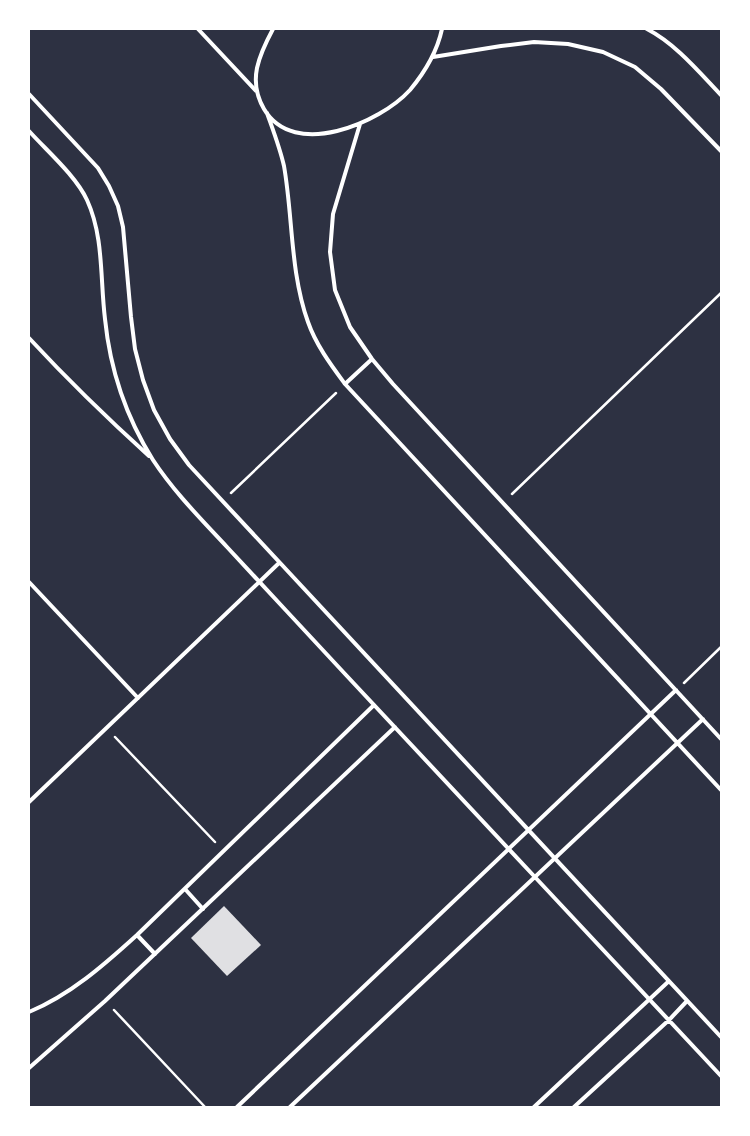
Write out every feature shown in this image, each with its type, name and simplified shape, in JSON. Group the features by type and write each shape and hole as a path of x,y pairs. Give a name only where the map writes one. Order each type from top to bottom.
{"street":[{"path":"198,29 257,92"},
{"path":"273,29 263,48 257,69 257,92 261,103 275,122 285,129 297,133 310,134 341,130 360,124 378,115 394,104 409,90 422,74 433,56 442,29"},
{"path":"647,29 669,44 692,64 721,95"},
{"path":"433,56 534,42 568,44 603,52 635,67 661,88 721,151"},
{"path":"29,94 98,168 109,186 118,206 124,226 135,349 143,380 154,410 170,439 189,465 721,1037"},
{"path":"267,113 283,164 288,194 298,288 308,323 324,355 345,384 721,790"},
{"path":"360,124 333,214 330,252 335,290 350,327 372,359 393,384 721,739"},
{"path":"29,131 72,177 86,197 95,220 99,241 104,319 110,358 120,393 134,427 152,459 174,489 259,582 721,1076"},
{"path":"29,338 113,424 152,459"},
{"path":"345,384 372,359"},
{"path":"29,802 279,563"},
{"path":"29,582 138,698"},
{"path":"237,1107 676,690"},
{"path":"29,1012 72,988 106,964 374,704"},
{"path":"290,1107 703,720"},
{"path":"29,1068 105,1001 395,728"},
{"path":"185,889 203,909"},
{"path":"137,935 155,954"},
{"path":"534,1107 669,981"},
{"path":"574,1107 669,1020 687,1001"}],"path":[{"path":"503,503 721,293"},
{"path":"222,501 345,384"},
{"path":"676,690 721,647"},
{"path":"107,728 224,850"},
{"path":"105,1001 205,1107"}],"building":[{"path":"224,906 261,945 227,976 191,938"}]}
